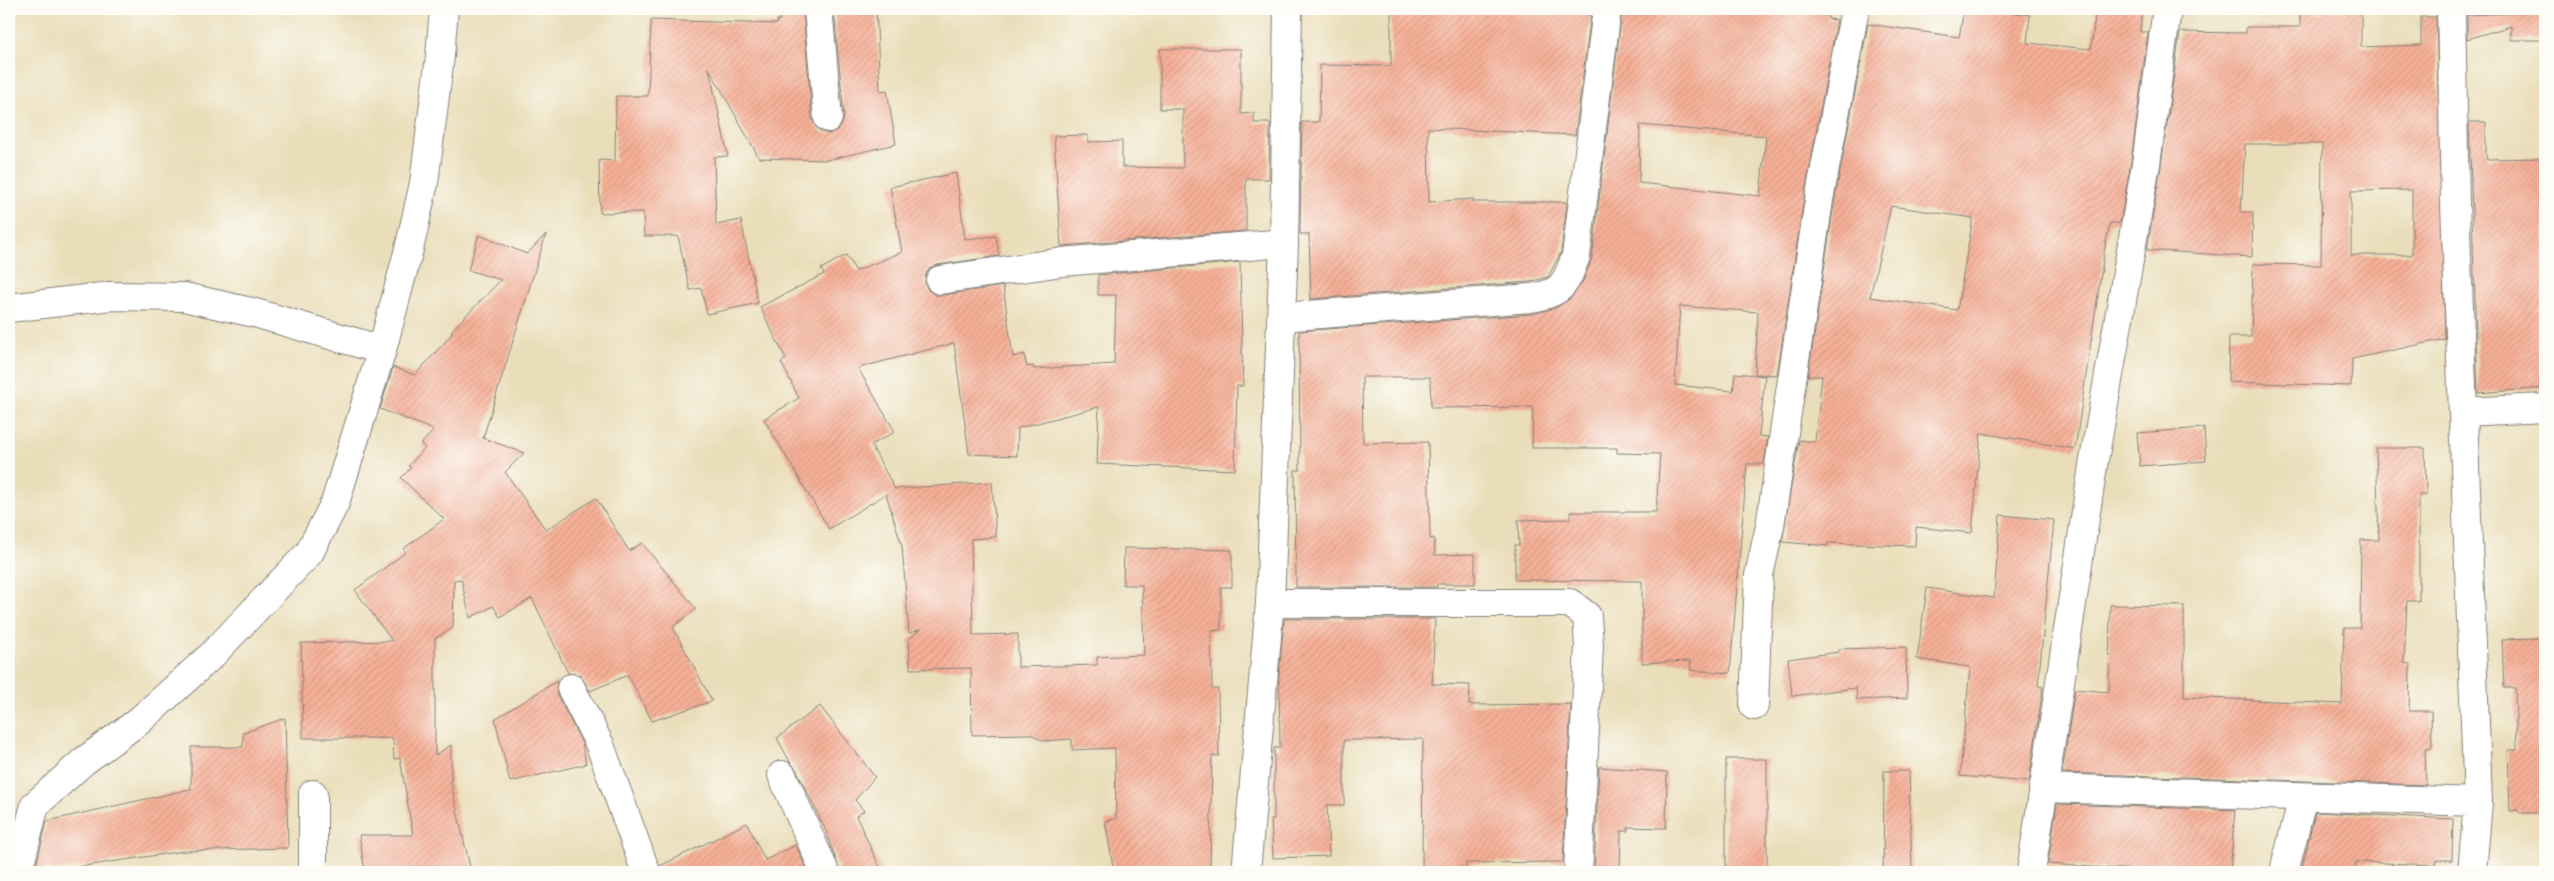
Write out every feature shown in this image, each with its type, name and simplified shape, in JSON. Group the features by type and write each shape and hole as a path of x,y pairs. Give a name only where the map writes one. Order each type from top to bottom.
{"street":[{"path":"18,872 35,805 84,761 138,721 211,656 310,553 335,503 382,350 410,246 424,183 444,9"},
{"path":"818,9 828,118"},
{"path":"1246,872 1270,603 1282,317 1288,9"},
{"path":"1282,317 1531,298 1551,295 1566,281 1576,256 1607,9"},
{"path":"1754,706 1760,575 1770,526 1819,200 1855,9"},
{"path":"2030,872 2093,466 2146,164 2167,9"},
{"path":"2451,9 2463,412 2478,802 2472,872"},
{"path":"940,280 1062,262 1284,243"},
{"path":"9,308 111,296 184,297 255,313 382,350"},
{"path":"2463,412 2545,408"},
{"path":"1270,603 1570,603 1587,616 1589,646 1578,872"},
{"path":"571,688 600,745 646,872"},
{"path":"782,775 825,872"},
{"path":"2043,788 2478,802"},
{"path":"313,794 313,872"},
{"path":"2284,872 2303,797"}],"building":[{"path":"778,9 803,9 812,119 816,127 822,132 829,134 837,130 842,124 844,117 834,9 876,9 880,91 887,90 896,144 827,160 759,158 709,68 728,156 714,157 716,225 741,220 758,303 707,314 701,288 690,290 678,236 644,236 643,212 600,213 599,160 615,161 616,96 648,96 651,20 777,24 777,20 780,20"},
{"path":"1391,9 1493,9 1591,14 1575,135 1428,128 1429,202 1473,199 1473,202 1567,202 1561,252 1548,277 1529,282 1311,299 1309,234 1300,234 1302,122 1319,122 1320,65 1391,66"},
{"path":"1622,9 1829,9 1828,19 1837,20 1804,198 1777,375 1755,374 1758,312 1680,306 1675,385 1733,391 1735,373 1765,376 1759,436 1768,437 1764,464 1747,464 1730,673 1690,670 1691,661 1642,663 1642,581 1515,580 1515,545 1519,545 1518,520 1570,519 1570,512 1656,512 1660,454 1617,453 1617,448 1532,448 1533,407 1431,408 1430,377 1362,377 1363,443 1428,442 1430,539 1434,538 1435,555 1475,554 1475,584 1437,584 1437,587 1296,587 1295,470 1300,470 1299,331 1532,314 1555,308 1571,298 1583,281 1592,258","holes":["1640,125 1766,136 1760,196 1639,183"]},
{"path":"1964,9 1988,9 2030,15 2027,43 2091,49 2096,9 2142,9 2140,32 2148,32 2131,162 2120,223 2110,223 2105,247 2075,449 1981,433 1972,533 1916,527 1915,546 1828,543 1828,546 1782,542 1799,440 1815,442 1822,376 1808,376 1834,203 1868,24 1959,37","holes":["1891,206 1973,218 1957,310 1870,297"]},
{"path":"2324,9 2361,9 2361,47 2421,45 2421,17 2436,17 2445,339 2352,359 2351,386 2228,382 2229,337 2251,337 2253,264 2321,265 2322,144 2245,144 2241,212 2253,212 2252,257 2147,250 2180,32 2246,33 2246,27 2300,27 2300,13 2324,13","holes":["2412,190 2412,255 2351,255 2351,191"]},
{"path":"2511,9 2545,9 2545,40 2511,40 2511,26 2467,39 2467,15 2511,13"},
{"path":"1160,49 1241,49 1241,114 1254,113 1254,123 1270,123 1269,179 1246,179 1246,231 1061,246 1054,136 1088,135 1088,142 1122,141 1122,167 1183,168 1183,109 1160,109"},
{"path":"2469,122 2486,122 2486,159 2545,158 2545,388 2478,393"},
{"path":"956,173 965,239 996,236 999,256 937,265 930,268 926,274 925,283 928,290 935,295 1003,286 1013,357 1024,354 1027,367 1033,366 1034,369 1114,364 1116,295 1098,295 1098,275 1240,262 1243,386 1237,386 1235,470 1097,464 1099,407 1018,428 1017,456 969,454 954,343 858,368 895,432 871,445 895,489 992,482 996,537 971,539 973,635 1018,634 1018,667 1097,665 1097,657 1144,655 1142,585 1123,585 1124,548 1232,550 1232,587 1221,587 1221,630 1211,631 1212,689 1218,689 1219,756 1212,756 1210,872 1114,872 1105,821 1116,819 1115,748 1072,750 1072,739 1043,741 1031,734 972,735 971,668 910,669 909,639 922,629 909,633 902,546 886,494 829,529 764,419 799,398 781,362 786,359 760,307 824,274 821,269 846,255 856,271 902,252 890,187"},
{"path":"546,234 483,438 524,453 505,472 546,530 596,498 629,551 642,543 696,609 673,627 712,701 652,721 628,675 590,691 580,675 568,673 532,598 500,617 493,606 470,618 461,579 454,580 453,628 435,638 435,755 451,745 451,784 471,872 365,872 359,835 413,835 400,758 394,759 393,738 303,738 301,643 392,641 355,590 406,552 403,549 444,519 401,478 411,468 408,466 425,448 421,444 434,430 380,409 393,367 415,375 453,333 451,331 501,280 468,270 479,235 527,254"},
{"path":"2204,428 2206,461 2140,466 2137,433"},
{"path":"2376,448 2425,448 2426,495 2419,495 2419,601 2407,601 2404,663 2410,664 2409,711 2431,711 2432,747 2425,748 2426,785 2062,773 2075,689 2109,692 2110,605 2184,606 2184,697 2342,704 2344,628 2360,628 2361,540 2379,540"},
{"path":"2000,515 2054,520 2038,686 2043,687 2029,782 1960,776 1970,667 1917,659 1927,588 1994,598"},
{"path":"1284,619 1435,619 1432,684 1470,685 1469,705 1571,704 1563,862 1466,863 1466,868 1422,867 1423,739 1344,740 1344,805 1327,805 1329,856 1273,858 1271,819 1274,819 1274,748 1280,748 1279,675"},
{"path":"2545,638 2545,813 2520,813 2519,810 2510,811 2508,750 2517,750 2515,688 2504,688 2502,639"},
{"path":"1906,647 1907,698 1857,700 1856,688 1792,696 1788,659 1839,652 1839,649"},
{"path":"557,681 557,695 582,743 586,764 510,782 495,719"},
{"path":"820,706 875,777 855,800 864,811 856,816 882,872 840,872 826,831 796,769 777,738"},
{"path":"285,718 288,848 184,851 51,871 51,868 35,870 47,821 191,789 191,747 243,747 243,733"},
{"path":"1726,759 1767,759 1767,872 1726,872"},
{"path":"1599,767 1667,772 1666,828 1628,827 1628,831 1621,831 1620,872 1594,872"},
{"path":"1884,771 1909,771 1912,872 1883,872"},
{"path":"2057,804 2235,810 2230,872 2165,872 2048,864"},
{"path":"2315,812 2453,819 2452,860 2437,860 2436,865 2356,862 2355,872 2302,868"},
{"path":"747,823 765,860 796,845 808,872 661,872 660,866"}]}
